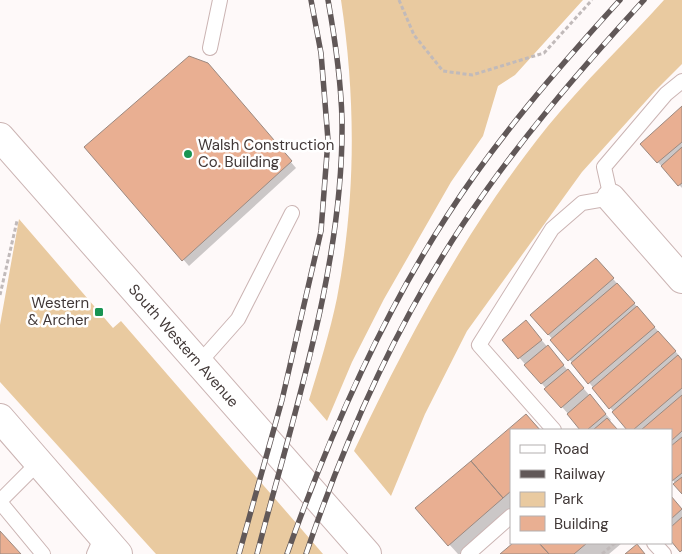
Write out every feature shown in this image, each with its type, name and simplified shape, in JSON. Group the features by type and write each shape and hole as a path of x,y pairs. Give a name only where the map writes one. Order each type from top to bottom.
{"main road":[{"name":"South Western Avenue","path":"0,137 367,554"},
{"path":"611,198 682,279"},
{"path":"0,418 105,548"}],"lane":[{"path":"210,48 220,0"},
{"path":"553,429 479,345 552,229 582,203 611,198 604,167 666,94 682,81"},
{"path":"199,363 238,319 292,213"},
{"path":"38,463 0,502 43,554"},
{"path":"468,554 510,517"},
{"path":"655,544 664,554"}],"path":[{"path":"399,0 414,35 443,71 472,75 544,54 592,0"},
{"path":"0,295 17,221"},
{"path":"602,554 614,544"}],"green space":[{"path":"341,0 583,0 515,75 498,86 483,136 451,182 384,299 352,362 327,421 309,400 337,298 348,223 351,186 351,112 346,37"},
{"path":"664,0 682,0 682,64 582,172 467,331 425,414 391,496 354,451 418,324 466,242 519,163 562,110"},
{"path":"19,219 113,328 121,321 323,554 156,554 0,382 0,325"}],"building":[{"name":"Walsh Construction Co. Building","path":"189,56 208,63 292,161 182,261 84,147"},
{"path":"682,106 682,142 657,163 640,144"},
{"path":"682,147 682,183 678,186 661,166"},
{"path":"596,258 614,278 548,335 530,315"},
{"path":"617,283 635,303 568,361 550,340"},
{"path":"637,306 655,327 588,384 571,363"},
{"path":"526,320 542,340 518,359 502,340"},
{"path":"658,331 676,351 609,409 592,388"},
{"path":"548,345 564,365 541,384 524,365"},
{"path":"678,355 682,360 682,388 634,429 626,429 612,412"},
{"path":"568,369 584,388 561,408 544,389"},
{"path":"590,394 606,414 588,429 579,429 567,414"},
{"path":"682,395 682,431 672,440 672,429 642,429"},
{"path":"526,414 539,429 510,429 510,492 503,498 471,461"},
{"path":"607,418 617,429 594,429"},
{"path":"682,437 682,473 672,481 672,445"},
{"path":"471,461 503,498 448,546 415,508"},
{"path":"682,477 682,494 673,484"},
{"path":"672,497 682,509 672,518"},
{"path":"682,517 682,550 680,552 672,542 672,526"},
{"path":"0,531 21,554 0,554"},
{"path":"512,544 540,544 549,554 500,554"},
{"path":"540,544 586,544 574,554 549,554"},
{"path":"637,544 645,554 625,554"}],"railway":[{"path":"239,554 282,400 321,231 328,140 321,53 311,0"},
{"path":"257,554 314,339 335,229 342,120 337,60 328,0"},
{"path":"287,554 320,466 357,380 422,256 466,187 507,131 574,51 620,0"},
{"path":"306,554 338,468 374,384 394,342 439,262 504,165 572,81 644,0"}],"place":[{"name":"Walsh Construction Co. Building","path":"188,154"},
{"name":"Western & Archer","path":"99,312"}]}
